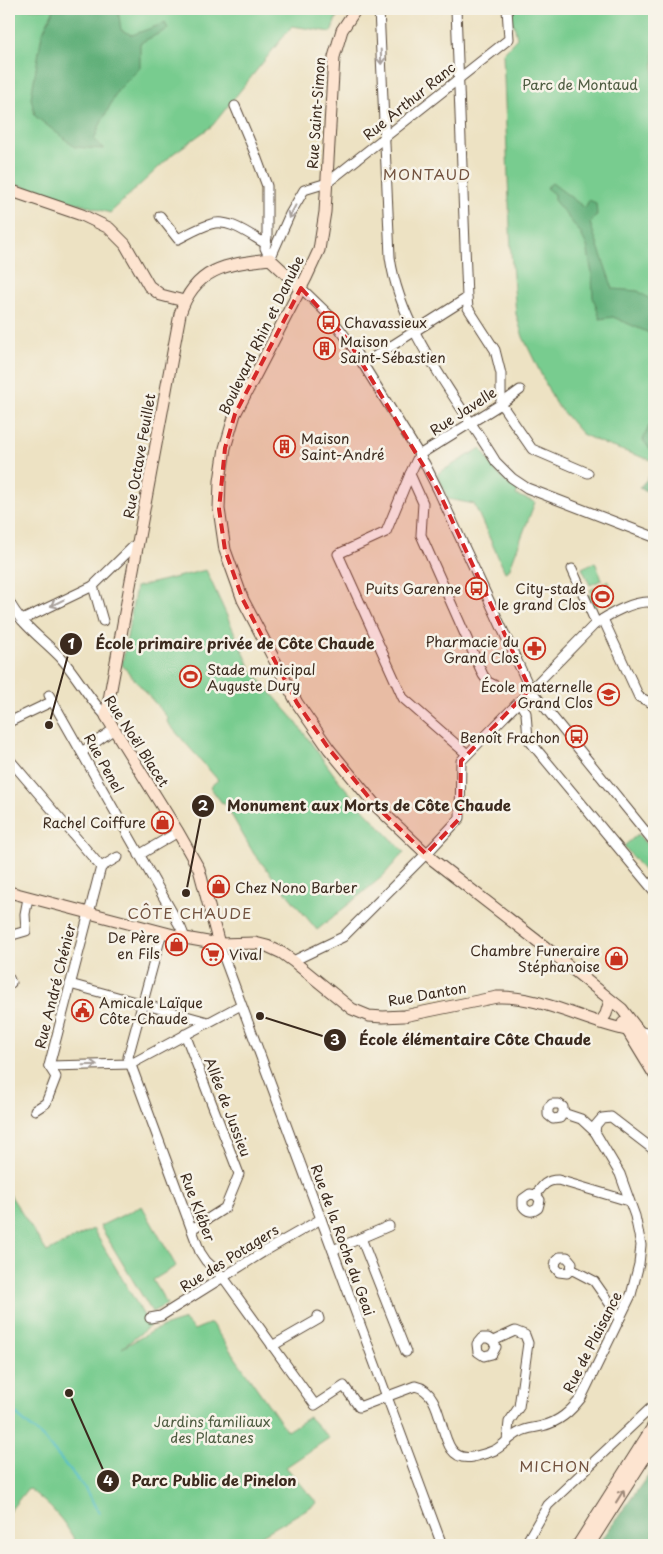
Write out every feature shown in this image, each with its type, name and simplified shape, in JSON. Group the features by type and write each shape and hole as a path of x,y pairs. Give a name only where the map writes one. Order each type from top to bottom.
{"street":[{"name":"Rue Saint-Simon","path":"270,259 290,214 304,190 327,183 334,58 342,30 356,9"},
{"path":"379,9 390,257 392,272 414,332 496,462 512,478 528,488 654,536"},
{"path":"456,9 468,308 496,350 502,374 502,404 532,449 588,473"},
{"name":"Rue Arthur Ranc","path":"327,183 509,39 507,9"},
{"path":"235,106 267,186 267,237 265,248 270,259 329,315 363,364 419,455 438,490 530,689 654,842"},
{"name":"Boulevard Rhin et Danube","path":"327,183 319,250 235,414 225,448 220,481 219,509 225,550 243,600 297,703 329,748 376,806 426,854 546,947 610,1000"},
{"path":"9,190 82,215 109,228 125,244 149,286 161,295 184,301"},
{"path":"160,216 178,239 211,223 221,223 232,225 266,244"},
{"name":"Rue Octave Feuillet","path":"106,716 178,324 184,301 204,277 218,269 231,264 270,259"},
{"path":"363,364 467,298"},
{"name":"Rue Javelle","path":"419,455 502,404 520,390"},
{"path":"419,455 386,532 338,554 403,698 467,754"},
{"path":"410,474 423,503 421,535 483,675 488,682 496,686"},
{"path":"22,620 93,586 138,542"},
{"path":"572,569 639,696 654,704"},
{"path":"93,586 103,621"},
{"name":"Rue Noël Blacet","path":"9,601 22,620 62,659 106,716 178,832 198,869 219,944"},
{"path":"293,961 343,937 460,818 461,761 530,689 600,621 637,602 654,603"},
{"name":"Rue Penel","path":"9,722 51,698 185,938"},
{"path":"519,701 526,713 528,739 654,891"},
{"path":"82,752 114,729"},
{"path":"9,759 101,867 118,857"},
{"path":"139,855 178,832"},
{"name":"Rue André Chénier","path":"49,1066 101,867"},
{"name":"Rue Danton","path":"9,892 185,938 219,944 267,946 293,961 352,1009 369,1016 392,1017 510,996 523,998 600,1023 633,1030"},
{"path":"9,936 26,931 25,914 28,898"},
{"name":"Rue Kléber","path":"162,932 128,1057 192,1230 206,1261 223,1277 315,1405 344,1386 359,1407 386,1396"},
{"name":"Rue de la Roche du Geai","path":"219,944 442,1545"},
{"path":"70,984 208,1022"},
{"path":"600,1023 606,1014 610,1000"},
{"path":"610,1000 616,1013 633,1030 652,1056 654,1074"},
{"path":"49,1066 131,1064 241,1005"},
{"path":"633,1030 654,1035"},
{"name":"Allée de Jussieu","path":"185,1034 239,1174 225,1208 192,1230"},
{"path":"35,1110 46,1103 56,1077 49,1066"},
{"path":"563,1113 581,1119 595,1132"},
{"path":"595,1132 599,1120 605,1116 612,1116 654,1150"},
{"name":"Rue de Plaisance","path":"386,1396 415,1386 424,1388 431,1394 450,1447 458,1457 464,1459 495,1450 520,1432 557,1421 571,1411 581,1398 631,1295 636,1278 641,1245 639,1230 620,1174 595,1132"},
{"path":"536,1195 545,1183 558,1180 630,1201"},
{"name":"Rue des Potagers","path":"150,1318 161,1316 264,1250 321,1219"},
{"path":"333,1250 389,1226"},
{"path":"361,1238 406,1352"},
{"path":"572,1269 594,1281 620,1318"},
{"path":"272,1346 319,1319 318,1316"},
{"path":"494,1341 515,1330 525,1335 528,1342 519,1407 509,1422 507,1441"},
{"path":"525,1545 548,1505 654,1405"},
{"path":"646,1412 652,1415 654,1420"},
{"path":"577,1545 654,1425"},
{"path":"590,1543 654,1443"}],"highlighted area":[{"path":"301,288 348,340 438,490 530,689 461,761 460,818 426,854 376,806 329,749 297,703 243,600 225,550 219,509 225,448 235,414"}],"green space":[{"path":"13,9 344,9 337,16 331,32 292,26 212,126 174,153 110,213 9,182 9,14"},
{"path":"54,9 118,9 121,30 132,35 165,23 168,29 140,43 140,68 118,90 94,140 104,149 75,147 35,116 31,98 42,34"},
{"name":"Parc de Montaud","path":"510,9 654,9 654,461 606,445 582,434 555,403 523,337 516,314 511,252 503,53 517,38 514,24 511,24"},
{"path":"552,183 585,208 589,200 596,203 597,215 590,223 613,289 638,291 654,302 654,338 647,332 613,317 600,319 593,297 592,274 587,246 580,232 554,200 554,194 546,188"},
{"path":"654,414 654,455 643,440"},
{"path":"481,448 501,477 518,490 516,495 535,502 509,570 505,572 474,504 448,499 437,474"},
{"path":"654,471 654,494 639,488"},
{"path":"595,562 602,580 590,585 582,568"},
{"path":"206,570 252,671 293,718 335,776 404,852 383,876 317,930 254,854 224,802 222,803 210,787 218,780 167,722 168,718 122,665 136,587"},
{"name":"City-stade le grand Clos","path":"608,581 616,596 593,607 588,596 592,594 590,590"},
{"path":"638,834 654,854 654,884 624,846"},
{"name":"Jardins familiaux des Platanes","path":"9,1193 47,1252 93,1229 150,1326 122,1348 154,1330 185,1320 194,1330 211,1323 287,1431 309,1417 329,1438 286,1467 317,1503 245,1545 77,1545 56,1514 28,1488 9,1512"},
{"path":"142,1206 176,1266 153,1280 167,1304 152,1312 100,1226"},
{"path":"654,1467 654,1545 598,1545"}],"waterway":[{"path":"9,1405 18,1416 44,1439 84,1487 99,1513"}],"place":[{"name":"Chavassieux","path":"328,322"},
{"name":"Maison Saint-Sébastien","path":"324,349"},
{"name":"Maison Saint-André","path":"285,446"},
{"name":"Puits Garenne","path":"477,588"},
{"name":"City-stade le grand Clos","path":"602,596"},
{"name":"Pharmacie du Grand Clos","path":"535,649"},
{"name":"Stade municipal Auguste Dury","path":"191,677"},
{"name":"École maternelle Grand Clos","path":"609,694"},
{"name":"École primaire privée de Côte Chaude","path":"49,725"},
{"name":"Benoît Frachon","path":"576,737"},
{"name":"Rachel Coiffure","path":"162,822"},
{"name":"Chez Nono Barber","path":"219,887"},
{"name":"Monument aux Morts de Côte Chaude","path":"186,893"},
{"name":"De Père en Fils","path":"176,945"},
{"name":"Vival","path":"213,954"},
{"name":"Chambre Funeraire Stéphanoise","path":"616,958"},
{"name":"Amicale Laïque Côte-Chaude","path":"83,1010"},
{"name":"École élémentaire Côte Chaude","path":"260,1016"},
{"name":"Parc Public de Pinelon","path":"69,1393"}],"district":[{"name":"MONTAUD","path":"427,173"},
{"name":"CÔTE CHAUDE","path":"190,912"},
{"name":"MICHON","path":"555,1465"}]}
